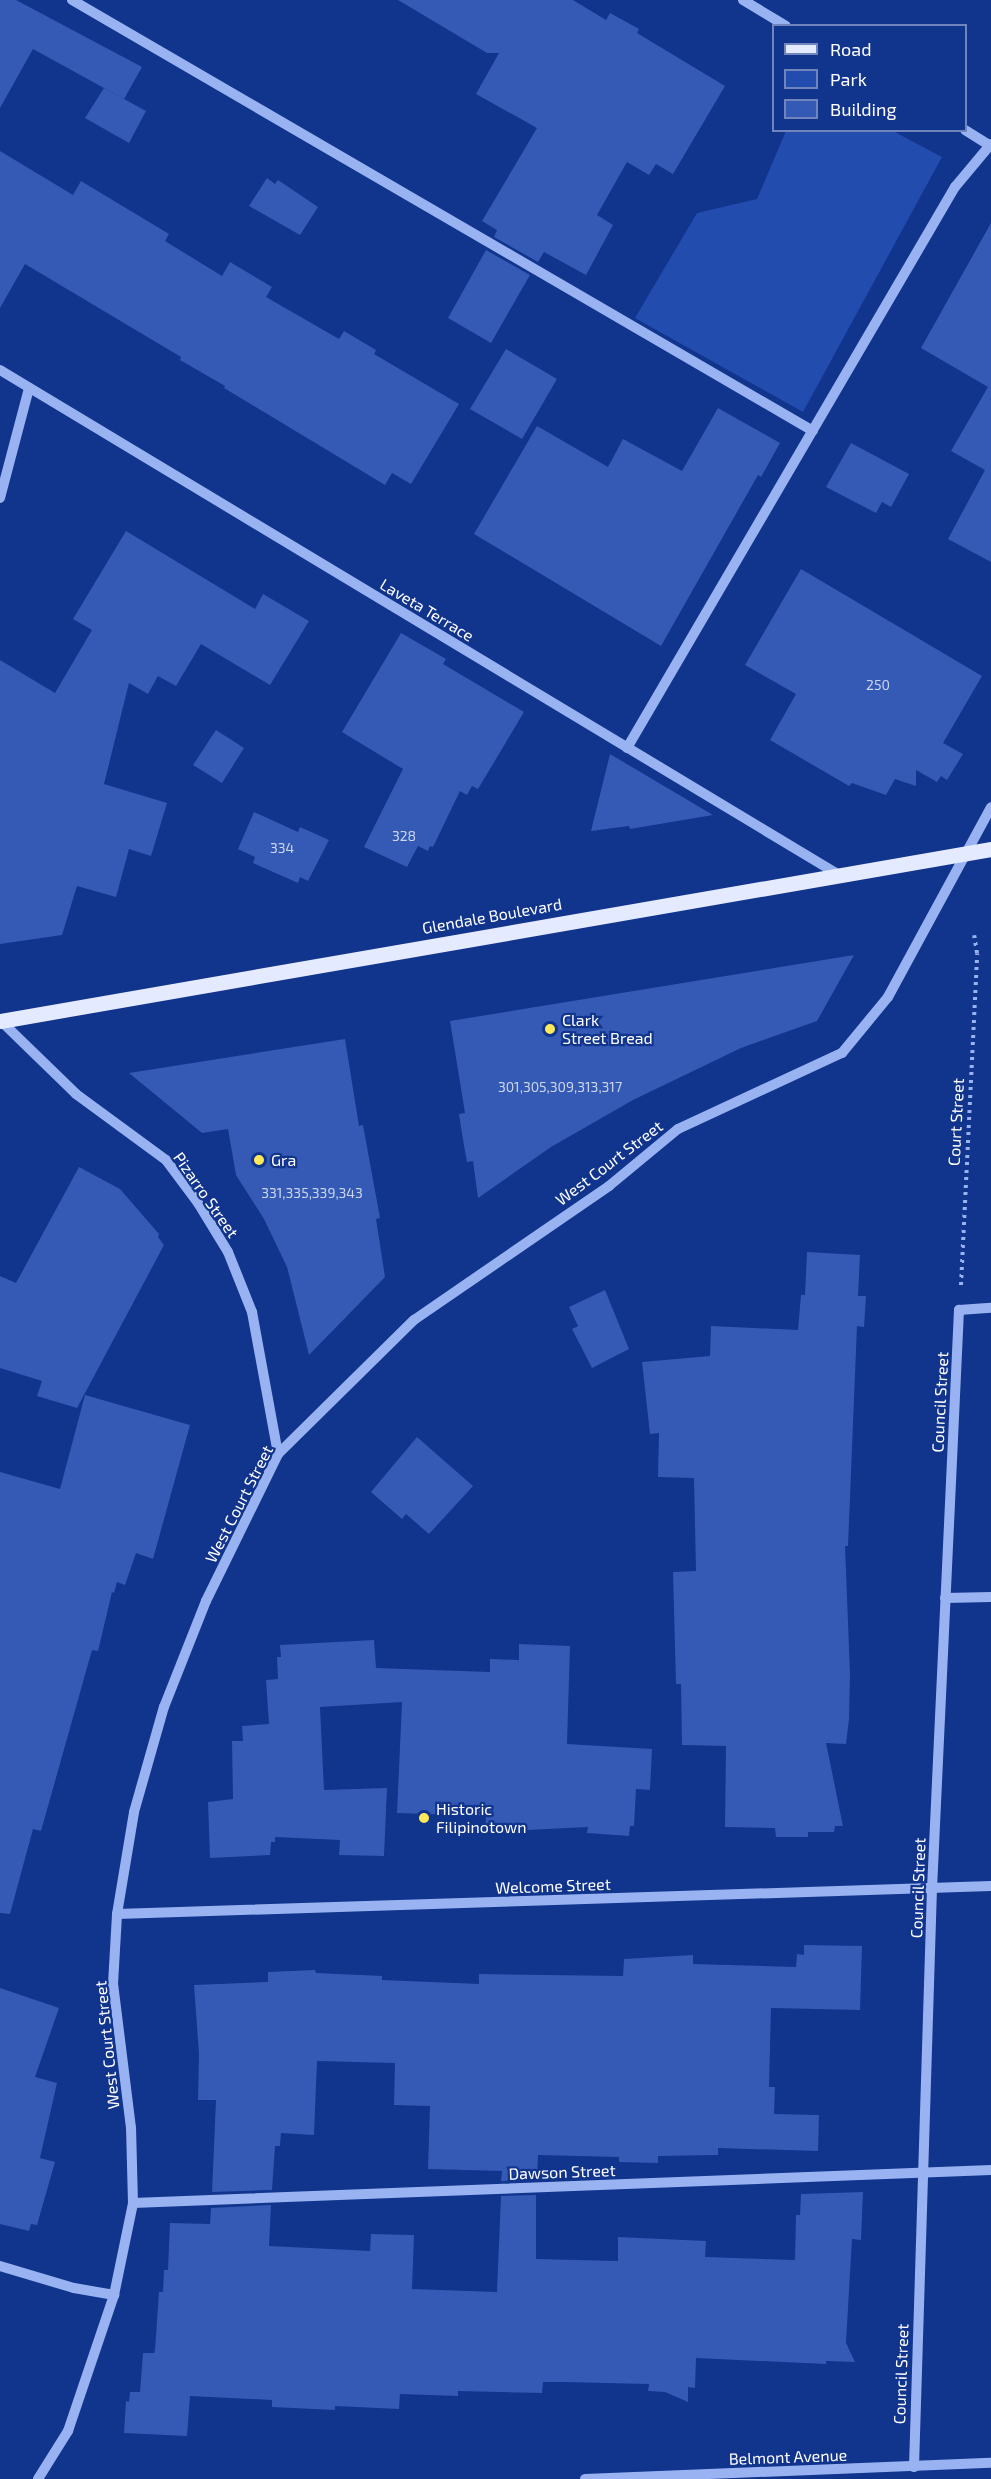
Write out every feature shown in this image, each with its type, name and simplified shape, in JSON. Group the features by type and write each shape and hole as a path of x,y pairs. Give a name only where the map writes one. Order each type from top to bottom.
{"main road":[{"name":"Glendale Boulevard","path":"0,1021 991,849"}],"street":[{"path":"72,0 813,430"},
{"path":"743,0 783,24"},
{"path":"627,748 955,187 991,145 967,131"},
{"name":"Laveta Terrace","path":"0,370 839,875"},
{"path":"0,498 30,388"},
{"name":"West Court Street","path":"38,2479 68,2431 114,2295 134,2203 131,2128 113,1984 117,1914 134,1812 164,1707 206,1601 278,1454 414,1320 609,1186 678,1129 842,1053 888,998 917,939 991,807"},
{"name":"Pizarro Street","path":"0,1021 76,1094 166,1160 198,1203 228,1252 252,1311 278,1454"},
{"path":"959,1310 991,1308"},
{"name":"Council Street","path":"914,2467 932,1889 959,1310"},
{"path":"945,1598 991,1597"},
{"name":"Welcome Street","path":"117,1914 991,1886"},
{"name":"Dawson Street","path":"134,2203 991,2170"},
{"path":"0,2266 74,2288 114,2295"},
{"name":"Belmont Avenue","path":"585,2479 889,2469 991,2463"},
{"path":"883,2479 889,2469"}],"path":[{"name":"Court Street","path":"959,1310 976,965 974,935"}],"green space":[{"path":"786,132 895,132 942,157 803,412 635,318 697,213 757,199"}],"building":[{"path":"0,0 16,0 142,67 124,99 33,49 0,108"},
{"path":"398,0 573,0 606,20 610,13 639,29 637,33 725,86 673,174 656,164 649,175 627,162 597,215 613,225 586,275 544,252 538,262 494,237 497,230 482,221 537,128 476,94 499,53 487,53"},
{"path":"104,88 146,111 129,143 85,118"},
{"path":"0,151 73,195 81,181 169,234 165,241 222,276 230,262 272,287 266,297 339,339 344,331 376,350 374,354 459,404 411,484 392,473 385,485 224,388 225,386 180,360 181,357 25,264 0,308"},
{"path":"267,178 275,184 278,180 318,207 300,235 249,206"},
{"path":"991,223 991,562 948,539 985,470 951,451 988,387 921,348"},
{"path":"486,250 530,275 491,343 448,318"},
{"path":"506,349 557,379 522,439 470,409"},
{"path":"718,408 780,443 761,477 758,475 661,646 474,534 537,426 608,467 623,439 682,471"},
{"path":"851,443 909,474 891,507 882,502 876,513 826,487"},
{"path":"126,531 255,609 263,594 309,621 270,685 201,644 176,686 158,676 148,694 129,683 104,784 167,803 151,856 129,849 116,897 77,886 62,935 0,944 0,660 55,693 92,630 73,619"},
{"path":"801,569 982,676 943,743 963,754 947,780 941,776 937,782 916,770 916,786 895,779 886,795 852,783 849,786 770,740 796,694 745,665"},
{"path":"401,633 446,659 443,664 524,712 478,789 472,786 467,795 460,791 433,847 430,846 428,851 418,846 407,867 364,847 403,769 342,732"},
{"path":"216,730 244,748 222,783 193,765"},
{"path":"610,754 713,815 630,829 629,826 591,831"},
{"path":"254,812 298,832 300,827 329,840 308,881 300,877 298,883 253,863 255,857 238,849"},
{"path":"854,955 817,1021 741,1048 633,1100 551,1147 478,1198 473,1161 467,1162 463,1140 459,1114 465,1113 450,1021"},
{"path":"345,1039 359,1126 363,1125 380,1218 376,1219 385,1277 309,1355 287,1267 264,1219 236,1175 228,1129 202,1133 129,1073"},
{"path":"79,1167 120,1189 159,1234 158,1237 164,1245 77,1408 37,1396 42,1381 0,1368 0,1276 16,1283"},
{"path":"807,1252 860,1255 858,1296 866,1296 864,1327 857,1326 848,1546 845,1546 850,1674 849,1719 846,1744 826,1743 843,1826 835,1826 834,1832 808,1832 808,1837 776,1837 775,1828 725,1827 726,1746 682,1745 681,1684 676,1684 673,1572 696,1571 694,1478 658,1477 659,1433 650,1434 642,1362 710,1356 711,1326 798,1330 801,1295 805,1295"},
{"path":"605,1290 629,1349 592,1368 572,1329 578,1326 569,1307"},
{"path":"85,1395 190,1425 153,1559 136,1553 125,1585 117,1582 114,1593 112,1592 98,1651 92,1650 41,1831 33,1829 10,1914 0,1913 0,1472 60,1489"},
{"path":"417,1437 473,1486 429,1534 406,1514 402,1519 371,1492"},
{"path":"374,1640 376,1668 490,1672 490,1659 519,1660 519,1644 570,1646 567,1744 652,1749 650,1790 636,1789 634,1826 630,1826 629,1836 587,1833 588,1827 485,1832 486,1816 397,1813 402,1702 320,1707 324,1790 387,1788 384,1856 339,1855 340,1840 275,1837 275,1842 271,1842 270,1855 210,1858 208,1802 233,1799 232,1741 243,1741 242,1726 269,1724 266,1680 278,1679 277,1657 281,1657 280,1645"},
{"path":"804,1945 862,1946 860,2010 771,2008 769,2087 775,2087 774,2114 819,2115 818,2151 718,2148 718,2155 658,2156 658,2163 619,2162 619,2157 538,2155 537,2180 501,2181 502,2171 428,2169 430,2106 394,2105 395,2063 317,2061 314,2135 281,2133 280,2146 275,2146 272,2190 212,2192 216,2100 198,2100 199,2054 194,1985 268,1982 268,1972 315,1970 316,1973 382,1976 382,1980 479,1984 479,1974 623,1976 624,1959 693,1955 693,1964 796,1967 797,1954 804,1955"},
{"path":"0,1988 59,2008 35,2077 57,2083 40,2158 55,2162 37,2225 31,2224 29,2231 0,2224"},
{"path":"863,2192 861,2240 852,2239 846,2343 855,2362 826,2361 826,2364 696,2358 695,2388 688,2387 688,2402 665,2392 648,2391 649,2384 565,2382 543,2382 542,2393 458,2391 458,2396 400,2394 399,2409 335,2406 335,2410 272,2407 272,2400 190,2396 187,2436 124,2433 126,2401 129,2402 130,2392 140,2392 143,2353 154,2353 155,2350 159,2292 163,2292 164,2270 168,2270 170,2223 210,2224 211,2208 271,2205 269,2246 370,2251 371,2234 414,2235 412,2289 497,2292 501,2196 536,2195 536,2259 618,2261 618,2237 706,2241 705,2257 795,2260 796,2215 800,2215 801,2194"}],"place":[{"name":"Clark Street Bread","path":"550,1029"},
{"name":"Gra","path":"259,1160"},
{"name":"Historic Filipinotown","path":"424,1818"}]}
